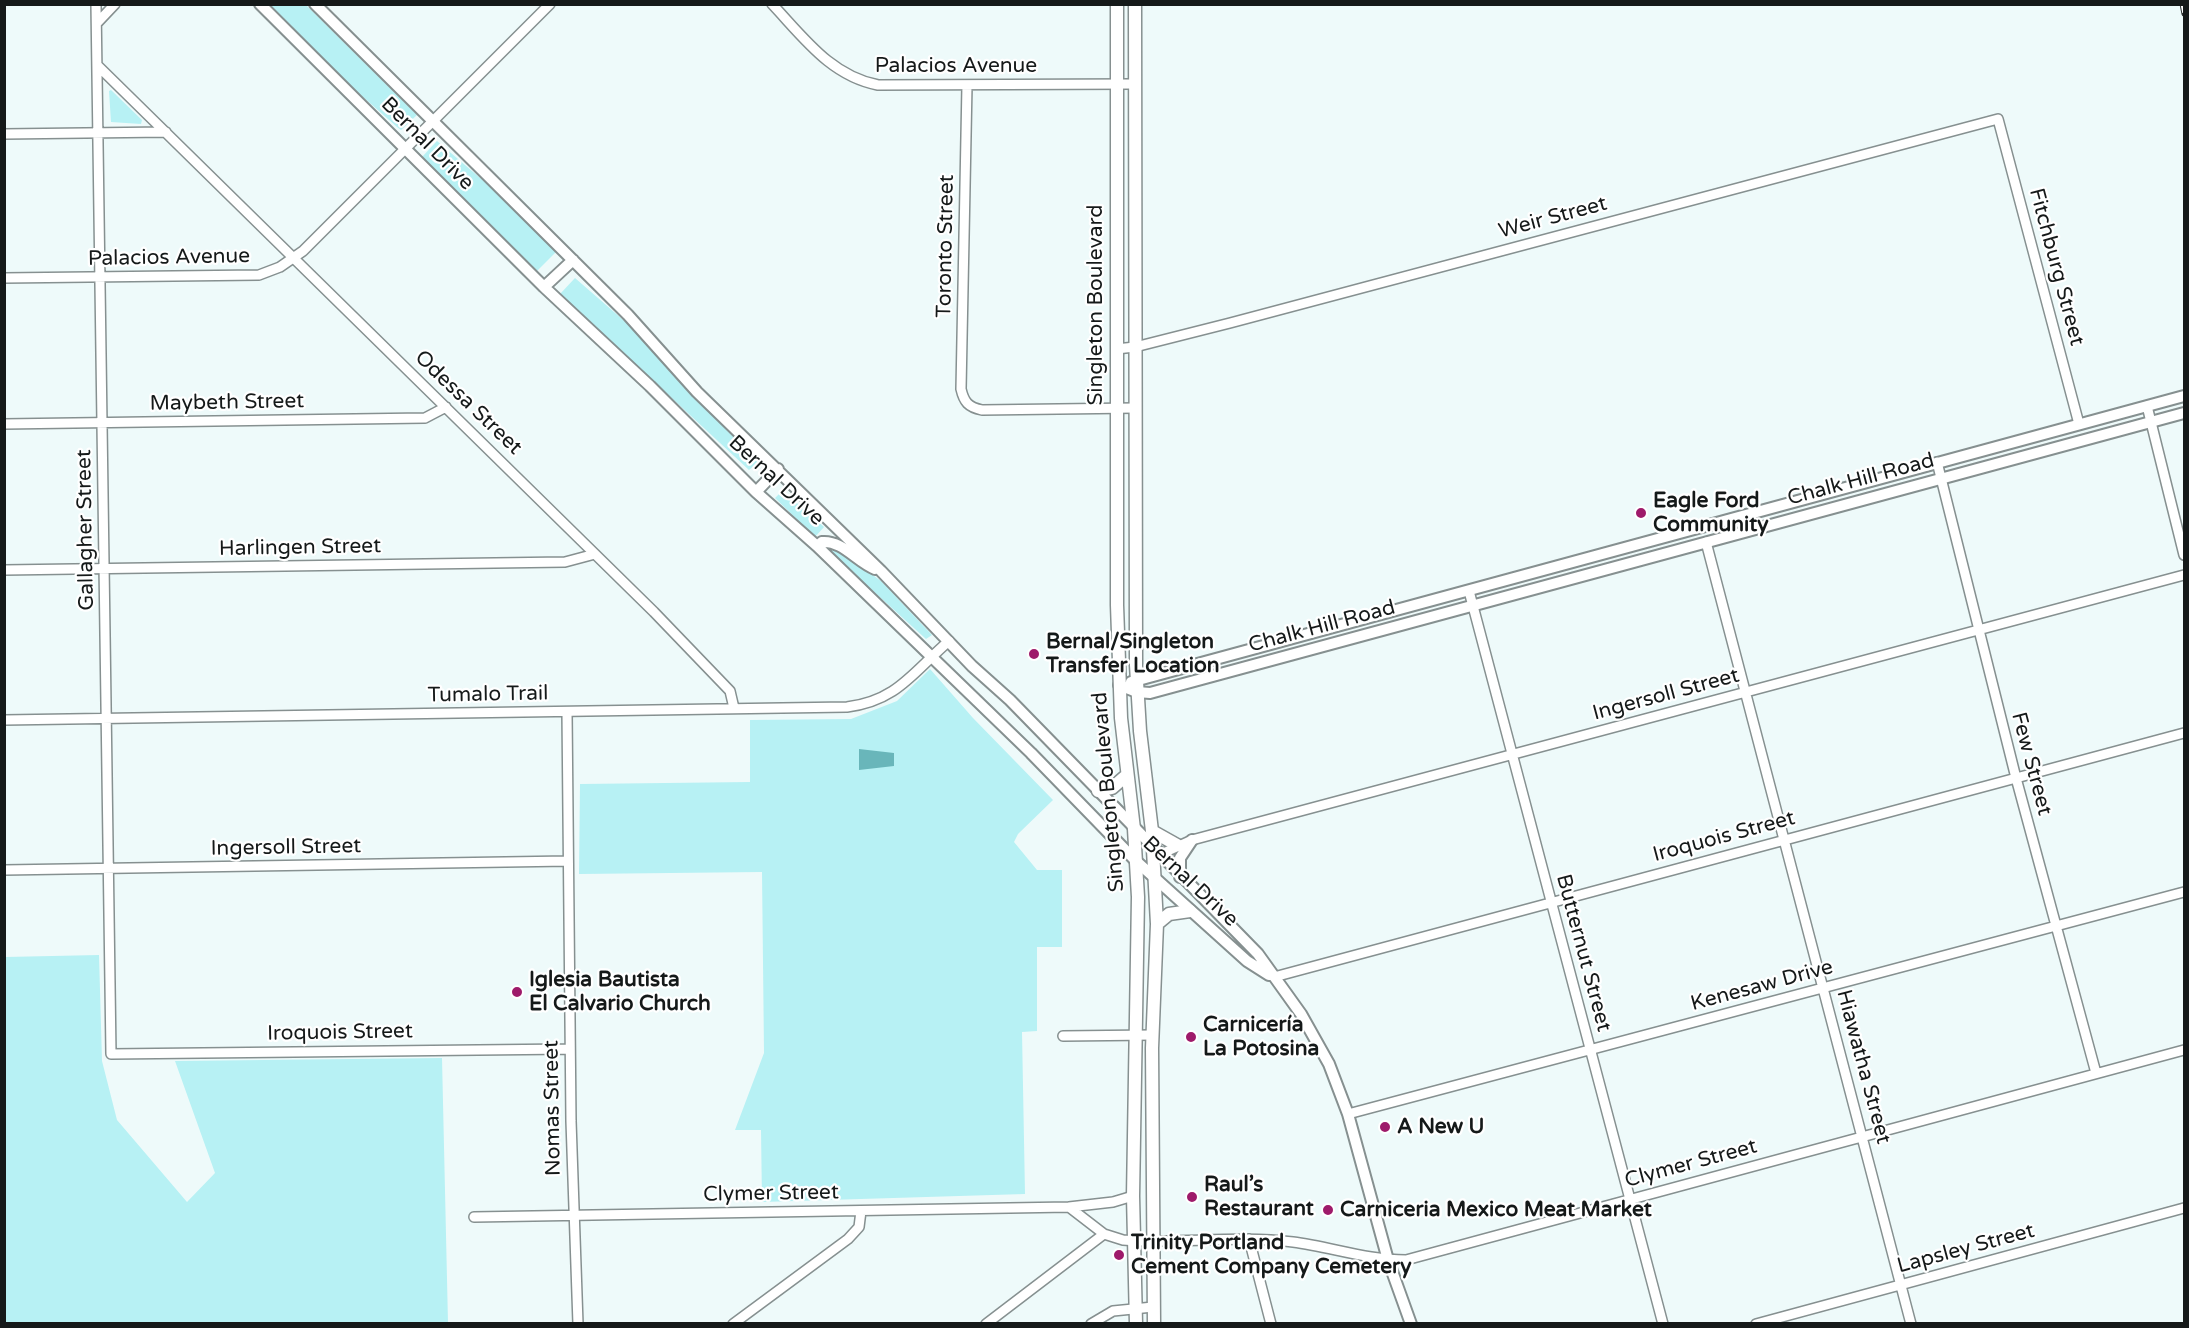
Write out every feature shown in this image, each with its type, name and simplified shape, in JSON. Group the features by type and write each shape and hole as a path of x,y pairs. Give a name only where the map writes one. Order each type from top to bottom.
{"main road":[{"name":"Singleton Boulevard","path":"1117,4 1116,408 1119,685 1134,830 1139,960 1134,1035 1133,1196 1136,1323"},
{"path":"1126,4 1135,5"},
{"name":"Singleton Boulevard","path":"1135,5 1137,686 1156,852 1152,1242 1154,1323"},
{"path":"1098,791 1112,788 1127,774"},
{"path":"1152,831 1177,845"},
{"path":"1157,924 1169,914 1190,911"}],"street":[{"name":"Gallagher Street","path":"96,4 100,133 111,1054"},
{"path":"97,23 115,4"},
{"name":"Bernal Drive","path":"260,4 544,287 1031,753 1136,861 1247,961 1274,977"},
{"name":"Bernal Drive","path":"315,4 628,315 697,393 881,571 1258,954 1300,1014 1329,1064 1348,1114 1388,1260 1411,1323"},
{"name":"Palacios Avenue","path":"4,278 101,278 270,272 293,259 550,4"},
{"name":"Palacios Avenue","path":"772,4 830,65 857,81 878,86 1134,84"},
{"name":"Odessa Street","path":"98,66 595,554 730,691 734,708"},
{"name":"Toronto Street","path":"967,85 961,389 968,405 982,410 1116,408"},
{"name":"Weir Street","path":"1116,349 1135,347 1998,119"},
{"name":"Fitchburg Street","path":"1998,119 2079,424"},
{"path":"4,134 166,132"},
{"path":"544,287 573,260"},
{"name":"Chalk Hill Road","path":"1119,685 1137,686 1657,538 2184,396"},
{"path":"2147,406 2184,555"},
{"name":"Maybeth Street","path":"4,423 425,418 446,407"},
{"path":"1116,408 1135,408"},
{"name":"Chalk Hill Road","path":"1137,686 1150,693 2184,413"},
{"name":"Few Street","path":"1936,462 2016,778 2096,1073"},
{"path":"756,492 778,469"},
{"path":"1829,492 1833,508"},
{"path":"1657,538 1661,554"},
{"path":"817,546 822,542 836,543 864,565 881,571"},
{"name":"Hiawatha Street","path":"1706,542 1911,1323"},
{"path":"1625,547 1629,562"},
{"name":"Harlingen Street","path":"4,570 565,562 595,554"},
{"name":"Ingersoll Street","path":"1156,852 1192,840 2184,575"},
{"name":"Butternut Street","path":"1469,591 1663,1323"},
{"name":"Tumalo Trail","path":"4,720 862,706 888,696 949,641"},
{"name":"Nomas Street","path":"567,712 570,1048 578,1323"},
{"name":"Iroquois Street","path":"1274,977 2184,733"},
{"path":"1180,877 1180,858 1192,840"},
{"name":"Ingersoll Street","path":"4,870 568,861"},
{"name":"Kenesaw Drive","path":"1348,1114 1590,1052 1822,987 2184,892"},
{"path":"1063,1036 1153,1035"},
{"name":"Iroquois Street","path":"111,1054 570,1048"},
{"name":"Clymer Street","path":"1069,1207 1104,1234 1134,1241 1249,1239 1293,1242 1388,1260 1406,1260 2184,1050"},
{"name":"Clymer Street","path":"474,1217 1069,1207 1113,1202 1133,1196"},
{"name":"Lapsley Street","path":"1756,1323 2184,1208"},
{"path":"733,1323 848,1239 859,1227 861,1211"},
{"path":"986,1323 1104,1234"},
{"path":"1249,1239 1271,1323"},
{"path":"1091,1323 1113,1311 1135,1307 1154,1307"}],"shaded area":[{"path":"267,5 306,5 417,115 401,130 346,82"},
{"path":"111,90 142,120 141,124 111,122 109,91"},
{"path":"437,141 486,183 556,252 537,271 422,157"},
{"path":"575,278 629,325 679,381 758,462 749,470 560,294"},
{"path":"780,493 790,497 824,527 815,537 775,498"},
{"path":"833,546 881,581 932,635 926,639 828,550"},
{"path":"930,669 973,718 1053,800 1018,834 1014,842 1037,870 1062,870 1062,947 1037,947 1037,1031 1022,1032 1025,1194 762,1202 761,1130 735,1130 764,1053 762,872 579,874 580,784 750,782 750,720 851,719 897,701"},
{"path":"859,749 894,753 894,766 859,770"},
{"path":"99,955 102,1061 117,1120 187,1202 215,1173 175,1061 442,1058 448,1323 5,1323 5,957"}],"railway":[{"path":"2182,4 2184,14"}],"place":[{"name":"Eagle Ford Community","path":"1641,513"},
{"name":"Bernal/Singleton Transfer Location","path":"1034,654"},
{"name":"Iglesia Bautista El Calvario Church","path":"517,992"},
{"name":"Carnicería La Potosina","path":"1191,1037"},
{"name":"A New U","path":"1385,1127"},
{"name":"Raul’s Restaurant","path":"1192,1197"},
{"name":"Carniceria Mexico Meat Market","path":"1328,1210"},
{"name":"Trinity Portland Cement Company Cemetery","path":"1119,1255"}]}
